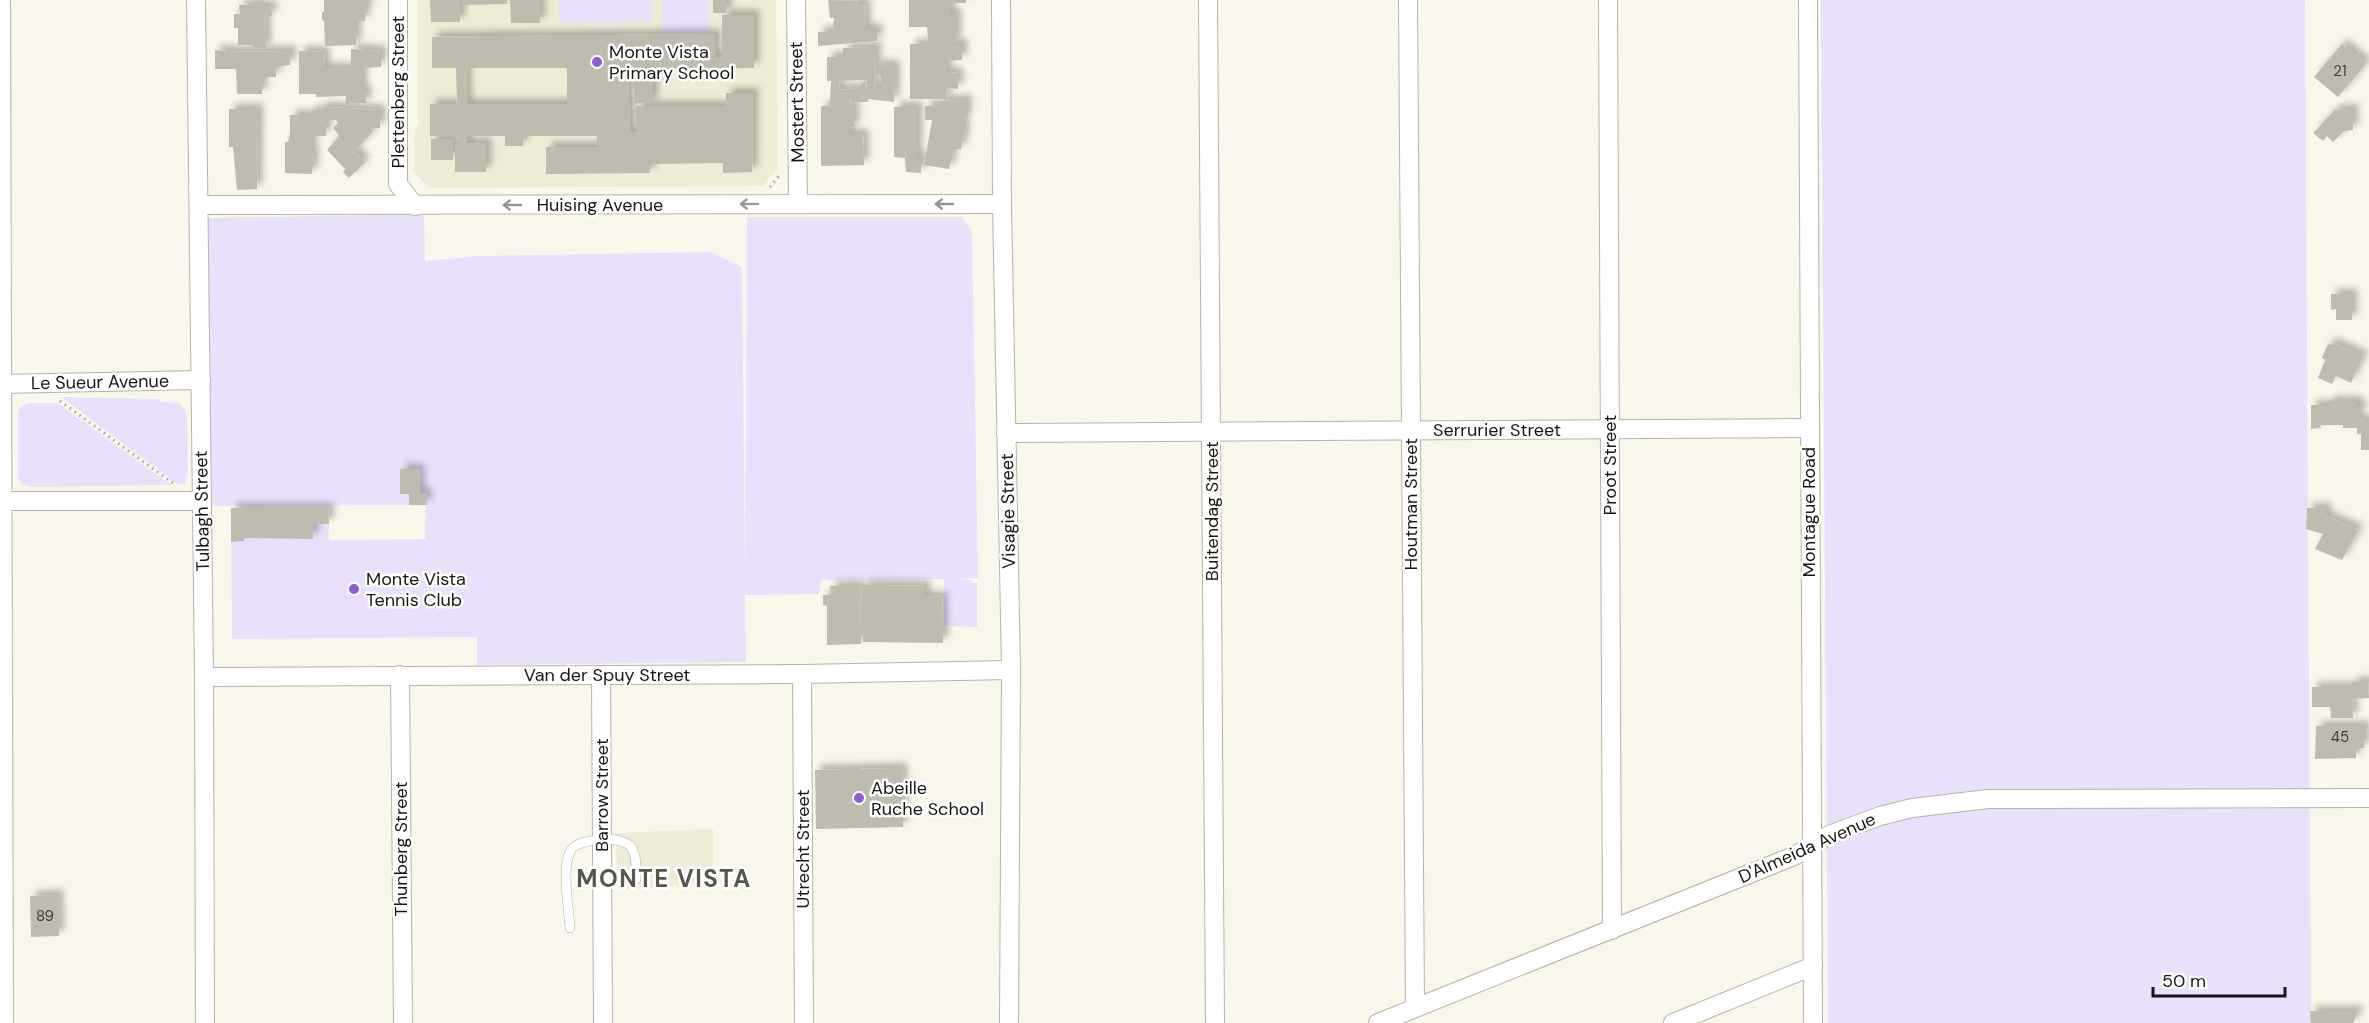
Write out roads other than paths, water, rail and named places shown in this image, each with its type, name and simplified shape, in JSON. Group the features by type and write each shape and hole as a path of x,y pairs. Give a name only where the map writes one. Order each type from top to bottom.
{"street":[{"path":"1,0 4,1023"},
{"name":"Tulbagh Street","path":"196,0 204,677 205,1023"},
{"name":"Plettenberg Street","path":"398,0 399,184 415,206"},
{"name":"Mostert Street","path":"796,0 798,203"},
{"name":"Visagie Street","path":"1001,0 1002,204 1011,670 1009,1023"},
{"name":"Buitendag Street","path":"1208,0 1215,1023"},
{"name":"Houtman Street","path":"1408,0 1414,1008"},
{"name":"Proot Street","path":"1608,0 1612,930"},
{"name":"Montague Road","path":"1808,0 1808,428 1813,1023"},
{"name":"Plettenberg Street","path":"376,206 391,195 399,184"},
{"name":"Huising Avenue","path":"199,205 1002,204"},
{"name":"Le Sueur Avenue","path":"1,384 201,380"},
{"name":"Serrurier Street","path":"1006,433 1808,428"},
{"path":"3,501 201,501"},
{"name":"Van der Spuy Street","path":"204,677 802,674 1011,670"},
{"name":"Utrecht Street","path":"802,674 804,1023"},
{"name":"Thunberg Street","path":"400,675 403,1023"},
{"name":"Barrow Street","path":"601,675 603,1023"},
{"name":"D'Almeida Avenue","path":"1378,1023 1794,856 1829,835 1865,820 1896,811 1988,799 2369,798"},
{"path":"1673,1023 1813,966"}],"lane":[{"path":"570,928 566,863 575,846 583,842 603,840 622,841 630,845 634,854 636,879"}],"place":[{"name":"Monte Vista Primary School","path":"597,62"},
{"name":"Monte Vista Tennis Club","path":"354,589"},
{"name":"Abeille Ruche School","path":"859,798"}],"district":[{"name":"MONTE VISTA","path":"664,879"}]}
